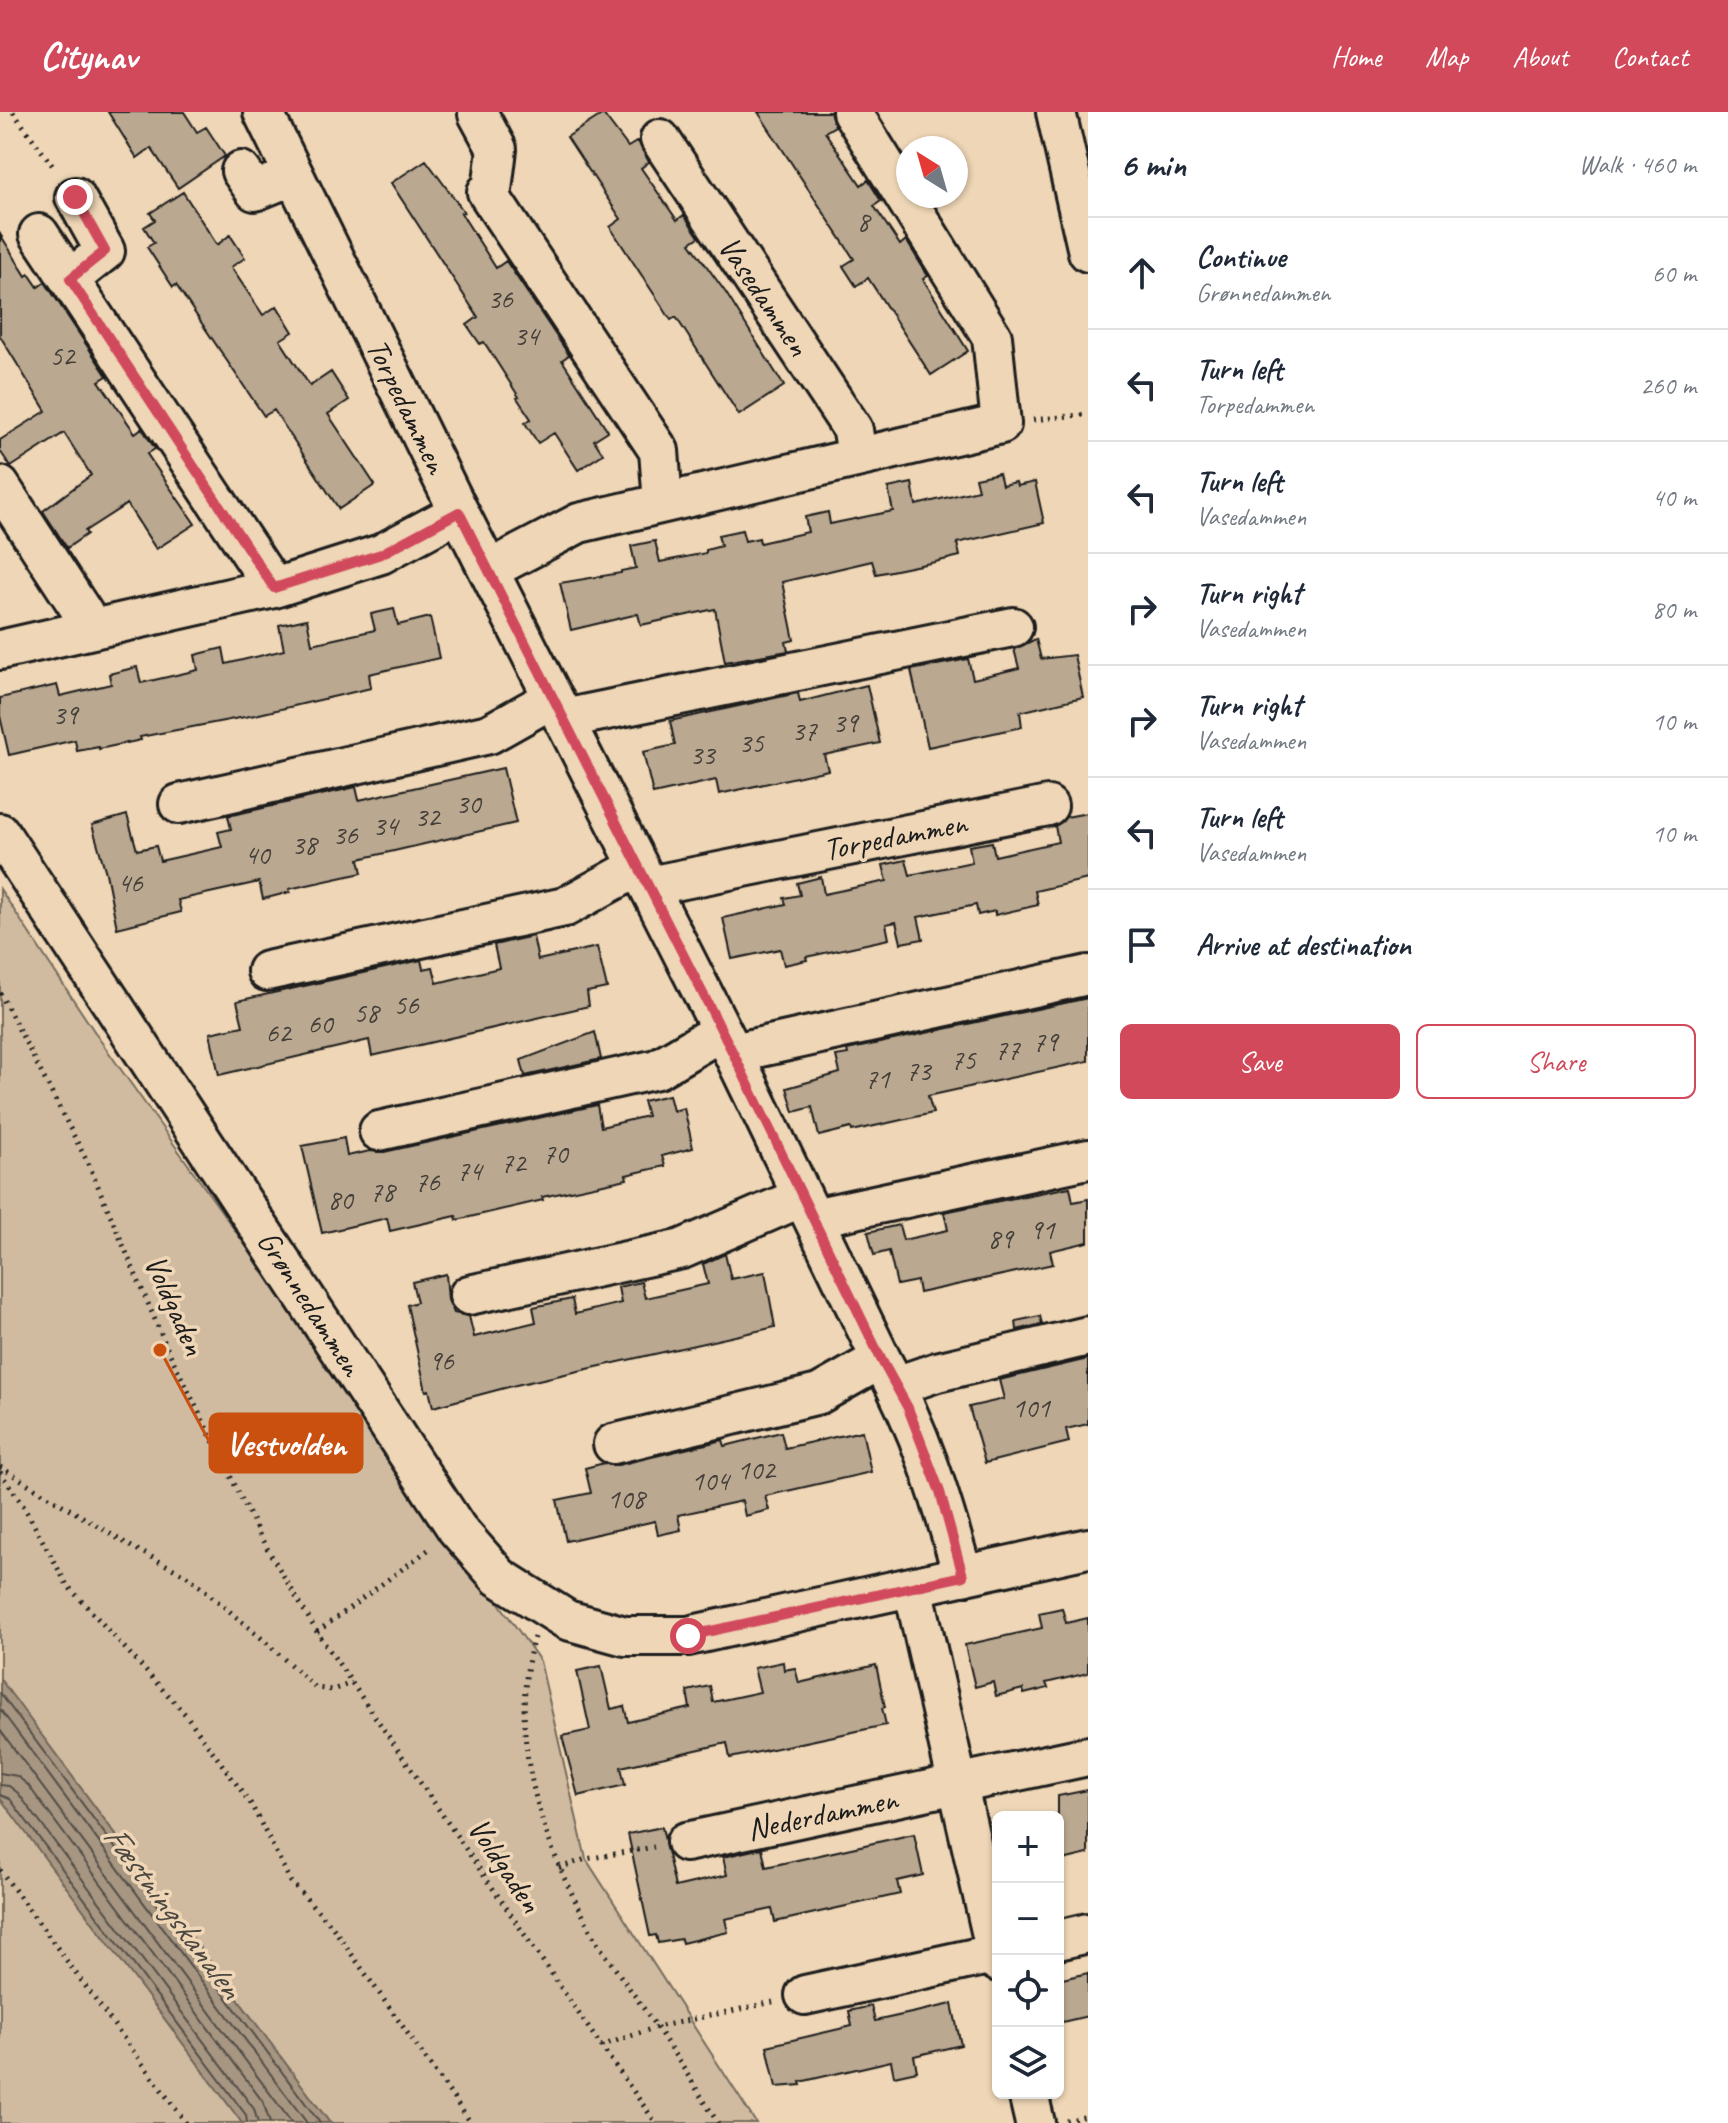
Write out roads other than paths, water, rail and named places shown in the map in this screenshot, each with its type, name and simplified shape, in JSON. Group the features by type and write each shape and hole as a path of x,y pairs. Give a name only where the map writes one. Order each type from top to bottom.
{"street":[{"name":"Torpedammen","path":"263,112 459,512 908,1408 940,1492 963,1576"},
{"path":"489,570 579,523 1001,424 992,337 852,112"},
{"path":"1056,112 1088,252"},
{"path":"478,114 497,149 489,195 659,451 663,503"},
{"name":"Vasedammen","path":"660,139 853,430 857,458"},
{"path":"241,171 255,191 294,175"},
{"path":"70,279 105,251 75,197"},
{"path":"39,234 274,588"},
{"path":"0,486 92,627"},
{"path":"0,650 274,588 381,554 459,512"},
{"path":"179,804 489,734 558,708 1013,627"},
{"name":"Torpedammen","path":"267,971 565,907 643,876 1048,806"},
{"name":"Grønnedammen","path":"0,833 457,1529 499,1577 567,1620 625,1636 688,1636 1088,1548"},
{"path":"379,1131 657,1069 727,1042 1088,975"},
{"path":"469,1295 682,1249 808,1208 1088,1159"},
{"path":"613,1444 819,1394 889,1373 937,1372 1088,1336"},
{"path":"913,1587 997,1955"},
{"name":"Nederdammen","path":"686,1842 1088,1756"},
{"path":"1064,1939 1088,1933"},
{"path":"805,1995 992,1958"},
{"path":"1029,2099 1035,2123"}],"water":[{"path":"0,1679 330,2123 242,2123 0,1798"}],"place":[{"name":"Vestvolden","path":"160,1350"}],"water label":[{"name":"Fæstningskanalen","path":"173,1911"}]}
